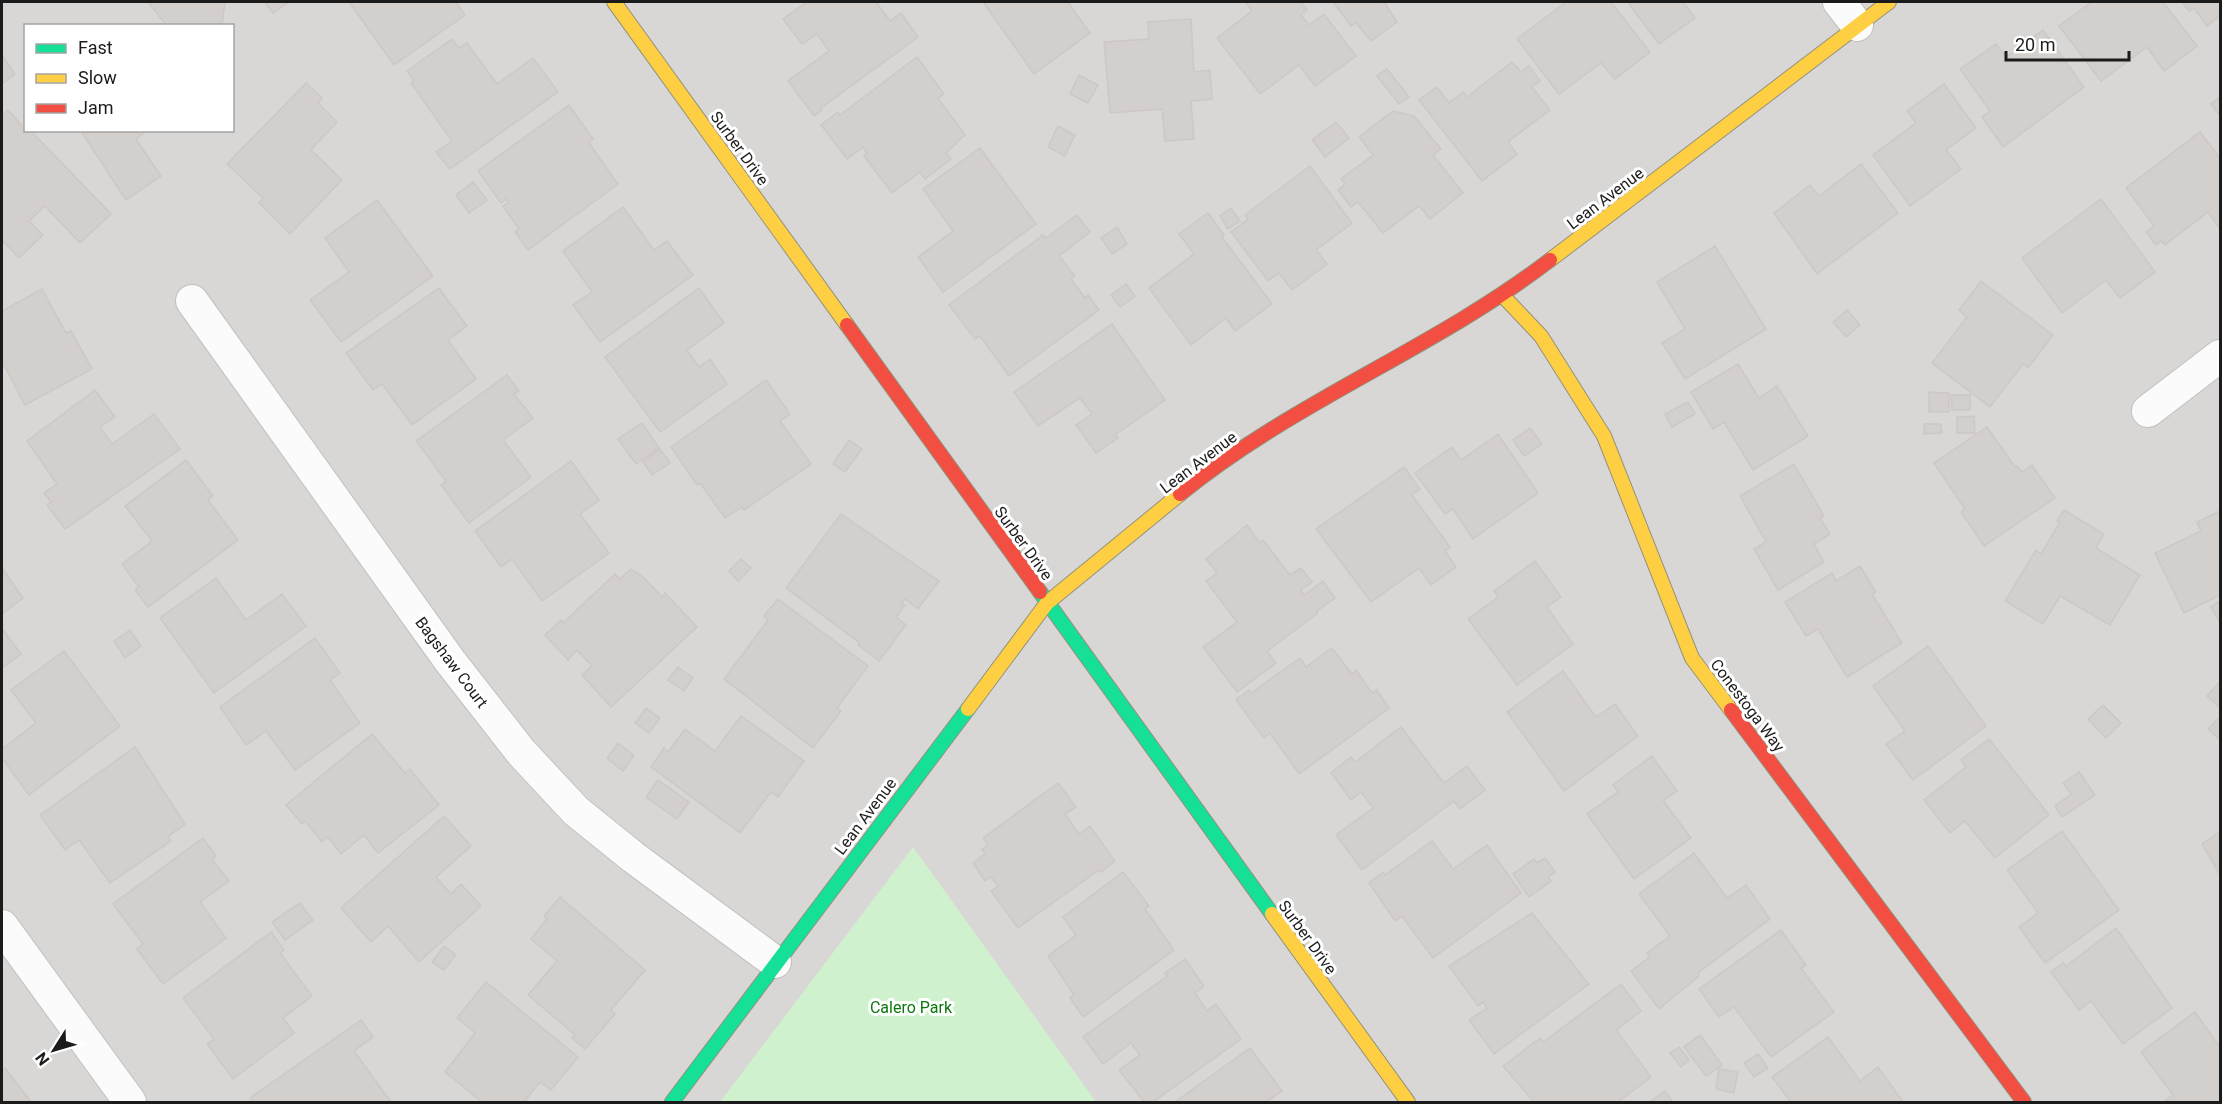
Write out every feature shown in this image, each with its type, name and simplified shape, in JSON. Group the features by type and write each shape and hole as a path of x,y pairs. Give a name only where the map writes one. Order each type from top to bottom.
{"street":[{"name":"Surber Drive","path":"614,2 1408,1102"},
{"name":"Lean Avenue","path":"672,1102 700,1069 775,962 1047,603 1210,470 1296,412 1503,296 1848,13 1889,2"},
{"name":"Conestoga Way","path":"1503,296 1541,336 1604,436 1692,658 2024,1102"},
{"name":"Bagshaw Court","path":"192,301 450,661 520,752 576,811 633,857 775,962"},
{"path":"2148,411 2220,356"},
{"path":"2,926 130,1102"}],"shaded area":[{"path":"2,2 2220,2 2220,1102 2,1102"}],"green space":[{"name":"Calero Park","path":"913,847 1096,1102 720,1102"}],"building":[{"path":"148,2 225,2 222,24 165,24"},
{"path":"265,2 289,2 273,13"},
{"path":"349,2 456,2 465,15 394,65"},
{"path":"807,2 876,2 890,21 901,13 918,37 821,108 822,110 814,116 788,81 829,51 817,34 802,44 783,19"},
{"path":"983,2 1068,2 1090,33 1034,74"},
{"path":"1245,2 1301,2 1307,10 1301,15 1309,25 1324,14 1356,56 1315,86 1299,65 1260,94 1217,38 1252,11"},
{"path":"1333,2 1384,2 1397,22 1371,41 1356,23 1351,26"},
{"path":"1566,2 1611,2 1650,52 1615,79 1601,63 1559,94 1517,39"},
{"path":"1634,2 1686,2 1684,3 1695,18 1659,44 1629,4"},
{"path":"2092,2 2163,2 2197,46 2164,71 2147,47 2101,81 2059,26"},
{"path":"2182,2 2220,2 2220,16 2207,26 2194,8 2189,11"},
{"path":"1191,19 1194,72 1210,70 1212,99 1191,101 1194,139 1165,141 1162,109 1110,113 1104,42 1149,39 1148,22"},
{"path":"2043,30 2084,87 2003,147 1982,117 1990,111 1960,69 1996,44 2006,57"},
{"path":"452,39 459,48 467,43 497,84 533,58 558,92 450,169 436,152 452,141 411,83 414,81 407,71"},
{"path":"2,55 15,74 2,84"},
{"path":"917,57 944,94 938,98 965,135 946,153 951,159 925,179 920,172 892,193 864,156 867,153 863,147 847,159 821,125 838,112 840,115"},
{"path":"1512,62 1521,72 1529,66 1540,81 1532,87 1550,110 1508,142 1517,154 1482,181 1419,100 1437,87 1449,103 1463,92 1467,97"},
{"path":"1387,69 1409,97 1399,104 1377,76"},
{"path":"1079,75 1098,85 1088,103 1070,94"},
{"path":"306,83 322,98 318,103 337,122 311,150 342,180 290,234 259,203 263,198 227,164"},
{"path":"1944,84 1976,128 1946,150 1961,169 1910,206 1873,155 1916,123 1907,111"},
{"path":"2220,97 2220,116 2211,104"},
{"path":"569,105 593,139 589,143 618,184 528,250 515,232 519,229 503,206 508,203 506,199 501,203 478,171"},
{"path":"8,110 24,128 24,132 32,132 111,214 80,243 45,206 29,221 43,235 19,258 2,240 2,116"},
{"path":"1393,111 1414,116 1441,149 1433,155 1463,193 1430,219 1419,206 1383,233 1358,202 1351,207 1338,190 1345,184 1341,179 1373,155 1359,137"},
{"path":"1336,122 1349,138 1325,157 1312,140"},
{"path":"1058,126 1075,135 1065,156 1048,147"},
{"path":"81,132 145,132 136,139 161,176 126,200"},
{"path":"2200,132 2220,158 2220,229 2208,212 2165,245 2161,241 2156,245 2146,232 2154,226 2126,188"},
{"path":"980,148 1036,224 943,292 918,257 953,231 923,189"},
{"path":"1861,164 1898,213 1817,274 1774,213 1810,185 1819,196"},
{"path":"1310,166 1352,223 1316,250 1327,264 1292,290 1279,273 1268,281 1231,232 1248,219 1245,215"},
{"path":"473,182 487,200 469,213 456,195"},
{"path":"2101,199 2155,272 2120,298 2106,280 2062,313 2022,258"},
{"path":"377,200 433,276 341,342 310,300 349,272 325,238"},
{"path":"623,207 654,250 667,241 693,275 600,342 573,305 592,292 563,251"},
{"path":"1231,208 1240,221 1228,229 1220,216"},
{"path":"1208,213 1224,235 1222,237 1272,304 1235,331 1226,318 1191,345 1149,288 1194,254 1179,234"},
{"path":"1077,215 1090,232 1059,256 1075,276 1071,279 1085,298 1088,295 1099,310 1009,376 980,336 975,339 949,305 1043,235 1046,238"},
{"path":"1117,227 1127,244 1112,254 1101,238"},
{"path":"1715,246 1766,329 1685,379 1662,343 1685,329 1657,282"},
{"path":"1981,281 2053,335 2028,368 2023,364 1990,407 1932,363 1967,317 1959,310"},
{"path":"1126,284 1135,296 1120,307 1111,295"},
{"path":"439,288 467,326 448,340 476,379 412,425 382,384 373,390 346,353"},
{"path":"699,288 724,323 687,350 699,367 710,359 727,384 660,432 605,357"},
{"path":"42,289 66,333 71,331 92,369 25,405 4,365 2,367 2,311"},
{"path":"1847,310 1860,325 1846,337 1833,322"},
{"path":"1112,324 1165,400 1115,435 1118,438 1096,453 1076,425 1092,414 1080,398 1038,426 1014,392"},
{"path":"1738,364 1759,398 1777,386 1808,436 1753,470 1724,422 1713,429 1691,392"},
{"path":"507,375 519,391 514,394 533,418 503,440 531,477 469,523 441,485 446,481 416,441"},
{"path":"766,380 790,414 780,421 811,464 744,510 742,507 725,518 700,483 697,485 671,447"},
{"path":"95,390 115,417 100,427 112,444 154,414 180,449 65,529 47,505 51,502 44,493 57,484 27,441"},
{"path":"1929,392 1949,393 1949,412 1929,412"},
{"path":"1951,395 1970,395 1970,410 1952,410"},
{"path":"1688,402 1695,414 1672,427 1665,414"},
{"path":"1974,416 1975,433 1957,433 1957,417"},
{"path":"642,423 659,448 636,464 618,439"},
{"path":"1924,424 1941,424 1942,433 1924,434"},
{"path":"1987,427 2015,467 2017,466 2022,472 2032,465 2055,498 1984,546 1961,512 1965,509 1934,463"},
{"path":"1530,428 1542,444 1524,456 1513,440"},
{"path":"1498,434 1538,493 1473,539 1453,509 1445,514 1415,473 1452,447 1461,460"},
{"path":"849,440 862,449 845,472 833,464"},
{"path":"660,449 670,463 652,475 643,462"},
{"path":"186,460 213,496 208,500 238,540 148,607 135,590 139,587 122,564 152,541 125,506"},
{"path":"571,461 599,500 580,514 609,553 542,601 512,559 501,567 475,531"},
{"path":"1794,464 1824,516 1820,518 1830,534 1814,544 1824,562 1778,590 1754,549 1766,542 1740,496"},
{"path":"1404,467 1420,489 1412,495 1450,547 1445,551 1456,567 1431,585 1419,568 1371,602 1316,529"},
{"path":"2064,510 2104,534 2096,548 2140,575 2110,625 2060,596 2043,624 2005,601 2036,550 2041,554 2060,522 2057,521"},
{"path":"2220,511 2220,595 2184,613 2155,553 2201,531 2197,522"},
{"path":"841,514 939,581 918,609 905,599 901,603 905,605 896,617 906,625 879,661 858,645 860,643 786,588"},
{"path":"1247,525 1260,543 1263,540 1290,575 1301,568 1312,582 1301,590 1304,595 1323,581 1335,598 1267,651 1276,663 1237,692 1203,647 1237,622 1206,581 1217,573 1206,559"},
{"path":"741,559 751,568 738,581 729,571"},
{"path":"1535,561 1561,597 1547,607 1573,644 1517,685 1468,619 1498,597 1494,591"},
{"path":"1860,566 1876,592 1872,594 1902,643 1847,677 1818,629 1806,636 1785,602 1832,573 1836,581"},
{"path":"2,568 23,598 2,614"},
{"path":"631,569 643,577 662,597 665,593 697,627 611,707 582,675 592,666 577,650 568,660 545,635 561,620 563,623 615,574 620,579"},
{"path":"216,578 246,620 282,594 306,626 214,693 160,618"},
{"path":"778,599 868,666 837,708 841,711 813,748 724,679 768,620 764,616"},
{"path":"2220,601 2220,623 2211,607"},
{"path":"2,628 21,654 2,668"},
{"path":"130,630 141,646 125,658 114,641"},
{"path":"315,638 340,673 330,680 360,723 295,770 266,731 246,745 220,707"},
{"path":"1928,646 1986,726 1913,780 1886,744 1905,731 1873,686"},
{"path":"1332,648 1352,674 1356,670 1372,693 1377,690 1389,708 1299,774 1270,733 1264,738 1236,700 1249,690 1251,693 1300,658 1306,667"},
{"path":"64,651 120,726 29,795 2,758 2,749 36,723 11,690"},
{"path":"678,667 693,678 684,691 668,680"},
{"path":"1563,671 1596,717 1615,704 1638,736 1564,791 1507,712"},
{"path":"2220,682 2220,708 2207,696"},
{"path":"2103,705 2121,723 2106,738 2088,719"},
{"path":"646,708 660,718 649,733 635,723"},
{"path":"741,716 804,761 778,797 771,792 740,833 651,767 664,748 668,752 685,729 715,751"},
{"path":"2220,717 2220,740 2208,729"},
{"path":"1401,727 1444,783 1467,766 1485,790 1460,809 1454,801 1362,870 1336,835 1373,808 1361,792 1351,800 1331,773 1351,757 1355,762"},
{"path":"372,734 405,773 410,769 439,805 378,853 364,835 341,854 328,837 322,842 305,821 302,824 286,805"},
{"path":"1989,739 2049,815 1995,858 1965,821 1950,833 1924,800 1966,767 1961,760"},
{"path":"618,743 634,756 623,771 607,758"},
{"path":"135,747 185,824 168,837 171,841 110,883 79,840 65,850 40,815"},
{"path":"1652,756 1677,791 1663,800 1691,838 1634,879 1587,814 1618,792 1613,785"},
{"path":"2079,772 2095,795 2062,817 2055,806 2071,794 2063,783"},
{"path":"658,780 689,802 677,819 646,797"},
{"path":"1058,783 1076,807 1065,814 1079,834 1090,826 1115,861 1018,928 991,891 998,886 991,877 985,881 973,863 985,854 982,849 988,845 983,838"},
{"path":"444,816 471,846 436,877 451,894 461,884 481,906 419,962 388,926 371,942 341,908"},
{"path":"2062,831 2119,910 2045,963 2019,927 2038,913 2007,870"},
{"path":"2220,832 2220,875 2202,844"},
{"path":"203,838 216,856 212,859 229,881 200,902 226,938 163,984 137,949 143,944 113,904"},
{"path":"1432,841 1453,869 1487,845 1521,893 1433,958 1402,916 1395,921 1369,883 1383,872 1385,875"},
{"path":"1694,853 1727,898 1746,885 1770,919 1698,973 1699,976 1659,1009 1631,971 1650,957 1647,953 1670,936 1639,894"},
{"path":"1545,858 1555,872 1548,877 1551,881 1529,897 1513,874 1534,859 1537,863"},
{"path":"1123,872 1149,906 1145,909 1174,950 1083,1017 1070,998 1074,995 1048,956 1076,935 1063,917"},
{"path":"560,897 645,970 611,1010 615,1014 585,1049 572,1038 575,1035 528,995 557,961 531,939 547,919 544,916"},
{"path":"300,903 313,920 285,940 272,922"},
{"path":"1532,913 1589,984 1494,1054 1469,1020 1487,1008 1483,1002 1478,1006 1449,966"},
{"path":"2116,928 2172,1008 2123,1044 2091,1001 2079,1010 2051,972 2063,963 2066,966"},
{"path":"1781,930 1806,965 1801,968 1834,1012 1771,1057 1734,1007 1719,1017 1699,989"},
{"path":"271,932 284,950 280,953 312,996 283,1018 294,1033 233,1079 207,1044 214,1039 183,998"},
{"path":"444,946 456,955 444,970 432,962"},
{"path":"1185,959 1204,986 1195,993 1207,1011 1216,1004 1241,1039 1153,1102 1144,1102 1119,1070 1140,1055 1131,1043 1103,1064 1083,1037 1167,976 1165,973"},
{"path":"486,982 578,1057 551,1090 540,1082 524,1102 482,1102 445,1072 475,1033 457,1018"},
{"path":"1621,984 1641,1011 1616,1030 1651,1077 1618,1102 1534,1102 1503,1066 1540,1038 1543,1042"},
{"path":"2195,1012 2220,1047 2220,1102 2163,1102 2173,1095 2141,1052"},
{"path":"361,1020 373,1037 354,1051 391,1102 254,1102 250,1098"},
{"path":"1700,1035 1722,1065 1706,1076 1684,1047"},
{"path":"1828,1037 1860,1081 1878,1067 1903,1102 1791,1102 1772,1077"},
{"path":"1679,1047 1689,1060 1681,1067 1670,1053"},
{"path":"1250,1048 1282,1091 1266,1102 1175,1102"},
{"path":"1758,1054 1768,1068 1754,1077 1744,1063"},
{"path":"5,1068 31,1102 2,1102 2,1071"},
{"path":"1719,1069 1738,1072 1734,1093 1716,1089"},
{"path":"1665,1091 1673,1102 1649,1102"}],"traffic: fast":[{"path":"1040,592 1272,914"},
{"path":"672,1102 968,709"}],"traffic: slow":[{"path":"614,2 847,325"},
{"path":"1550,260 1889,2"},
{"path":"1503,296 1541,336 1604,436 1692,658 1731,710"},
{"path":"968,709 1047,603 1180,494"},
{"path":"1272,914 1408,1102"}],"traffic: jam":[{"path":"1180,494 1224,461 1270,431 1459,321 1550,260"},
{"path":"847,325 1040,592"},
{"path":"1731,710 2024,1102"}]}
